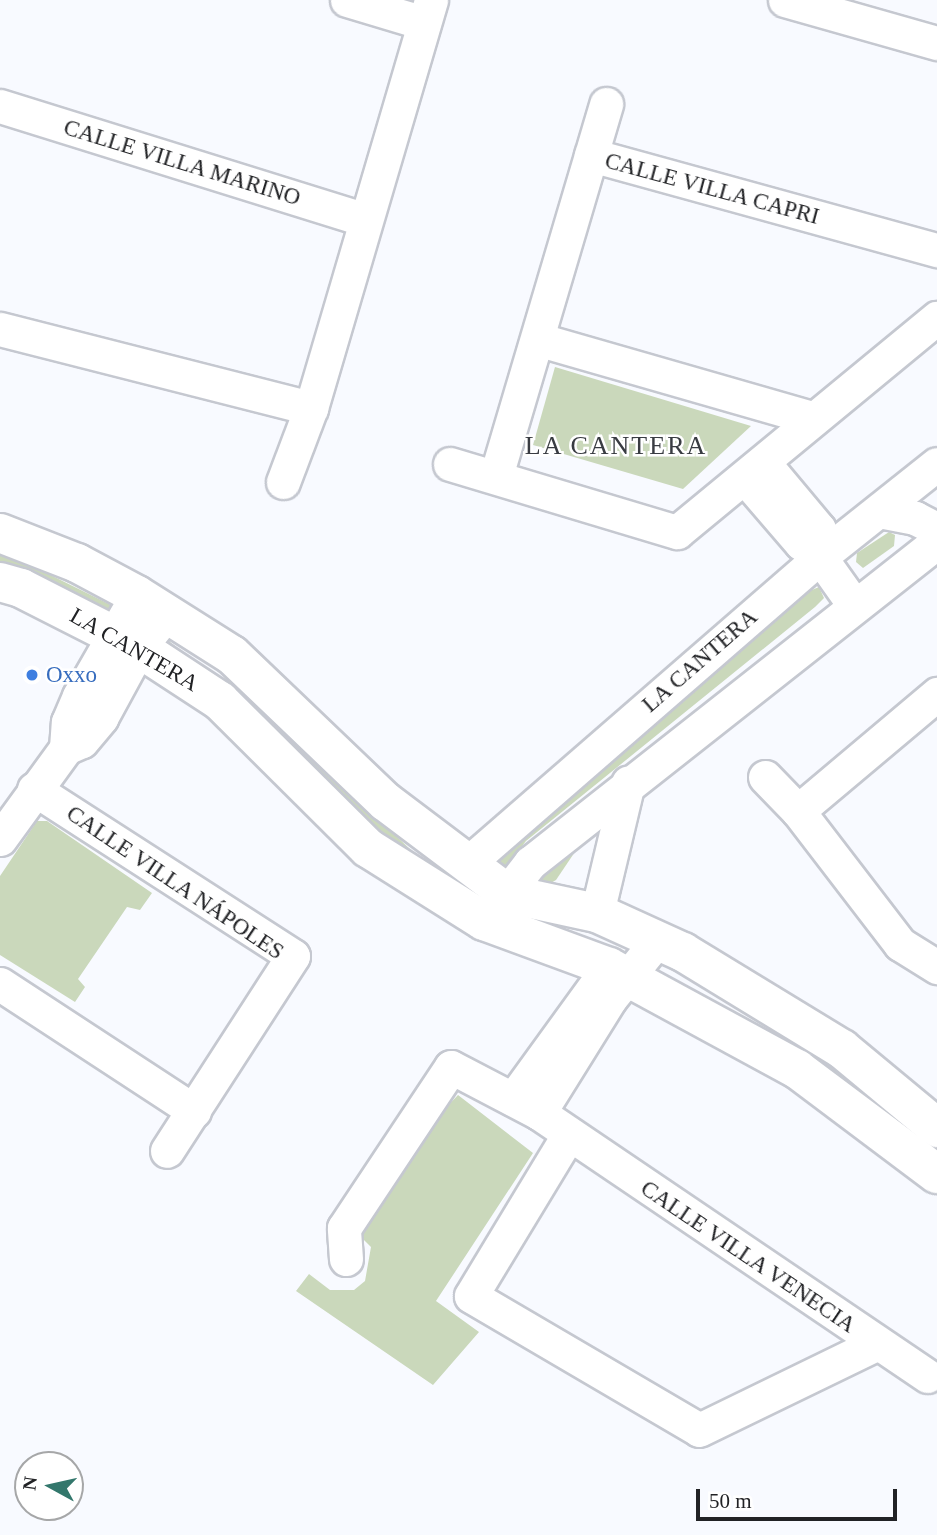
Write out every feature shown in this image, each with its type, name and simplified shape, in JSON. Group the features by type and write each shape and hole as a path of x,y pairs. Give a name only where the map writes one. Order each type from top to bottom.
{"main road":[{"name":"LA CANTERA","path":"0,533 77,563 152,604 232,655 386,802 467,864 496,908"},
{"name":"LA CANTERA","path":"0,582 128,642 220,701 368,848 496,908 797,1069 937,1174"},
{"name":"LA CANTERA","path":"496,908 597,913 645,939 682,952 842,1049 937,1128"}],"street":[{"path":"283,482 311,408 427,12 347,0"},
{"path":"785,0 841,8 937,43"},
{"path":"591,155 606,104"},
{"name":"CALLE VILLA MARINO","path":"0,106 365,220"},
{"name":"CALLE VILLA CAPRI","path":"496,476 540,340 591,155 937,250"},
{"path":"450,464 677,532 754,470 812,418 937,318"},
{"path":"0,329 311,408"},
{"path":"540,340 812,418"},
{"name":"LA CANTERA","path":"467,864 820,557 937,464"},
{"path":"754,470 801,543 820,557 854,605"},
{"path":"879,511 915,518 937,529"},
{"name":"LA CANTERA","path":"496,908 530,863 628,783 854,605 930,557"},
{"path":"0,839 66,748 68,722 128,642 152,604"},
{"path":"798,811 937,694"},
{"path":"765,777 798,811 900,944 931,953"},
{"path":"597,913 628,783"},
{"name":"CALLE VILLA NÁPOLES","path":"34,789 293,956 194,1111"},
{"path":"526,1106 618,972 645,939"},
{"path":"0,984 194,1111 167,1151"},
{"name":"CALLE VILLA VENECIA","path":"346,1259 344,1228 451,1067 526,1106 569,1134 876,1344 699,1430 471,1296 569,1134"},
{"path":"876,1344 927,1376"}],"green space":[{"path":"555,367 751,426 683,489 533,445"},
{"path":"889,532 895,535 894,546 863,568 856,562 857,553"},
{"path":"0,550 119,609 122,620 0,564"},
{"path":"819,587 824,598 815,607 526,841 508,864 500,868 494,863 530,824 807,592"},
{"path":"170,642 302,747 412,851 488,899 430,877 166,643"},
{"path":"37,821 47,821 152,893 140,910 127,907 78,979 85,987 75,1002 0,955 0,876"},
{"path":"585,837 556,880 544,887 534,883 553,855"},
{"path":"458,1095 533,1153 436,1301 479,1332 433,1385 296,1291 309,1274 330,1290 354,1290 365,1281 371,1247 360,1236 441,1113"}],"place":[{"name":"Oxxo","path":"32,675"}],"district":[{"name":"LA CANTERA","path":"616,446"}]}
